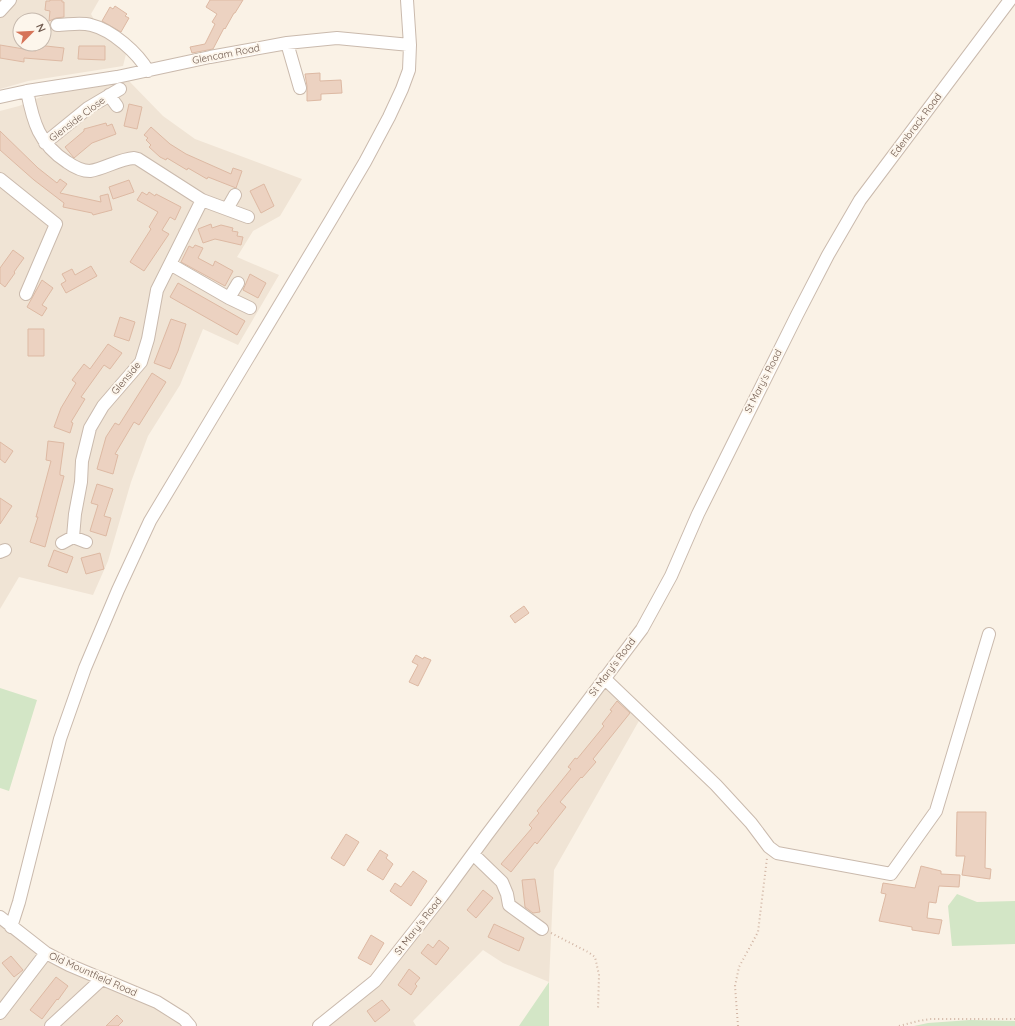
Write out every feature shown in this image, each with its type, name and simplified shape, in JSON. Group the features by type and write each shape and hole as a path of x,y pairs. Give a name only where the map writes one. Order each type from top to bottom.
{"street":[{"path":"0,11 10,0"},
{"path":"11,927 19,902 60,739 85,668 118,590 150,520 364,162 402,89 409,70 410,45 408,0"},
{"name":"Edenbrack Road","path":"828,255 860,200 1010,0"},
{"path":"57,25 83,24 97,27 117,38 132,50 143,60 148,71"},
{"name":"Glencam Road","path":"0,97 27,91 117,77 210,57 288,43 337,38 410,45"},
{"path":"288,43 300,88"},
{"path":"27,91 37,130 45,143 56,155 77,168 89,171 129,158 138,159 202,200 248,217"},
{"name":"Glenside Close","path":"45,143 88,108 115,92 116,106"},
{"path":"0,179 56,224 26,294"},
{"path":"227,209 235,195"},
{"name":"Glenside","path":"86,542 68,540 75,514 81,482 82,461 90,428 103,406 141,362 148,339 157,290 202,200"},
{"name":"St Mary's Road","path":"319,1026 375,981 442,896 642,628 671,576 698,514 828,255"},
{"path":"170,264 229,298 250,308"},
{"path":"229,298 238,283"},
{"path":"604,678 716,785 751,823 769,847 777,853 891,874 936,811 989,634"},
{"path":"473,854 502,882 507,894 509,905 542,929"},
{"name":"Old Mountfield Road","path":"0,917 46,954 157,1002 184,1018 190,1026"},
{"path":"0,1012 46,954"},
{"path":"52,1026 102,979"}],"path":[{"path":"738,1026 736,986 739,967 758,932 769,847"},
{"path":"542,929 595,957 599,975 598,1010"},
{"path":"899,1026 931,1019 1015,1019"}],"shaded area":[{"path":"0,0 99,0 91,14 100,31 126,54 123,66 28,81 0,89"},
{"path":"129,81 163,116 195,139 302,179 280,216 253,231 237,257 279,275 238,345 203,329 180,385 148,436 131,482 108,561 93,595 19,577 0,609 0,111 19,106 43,96 91,86"},
{"path":"606,676 644,712 554,870 549,982 503,963 483,950 413,1021 416,1026 319,1026 375,981"},
{"path":"0,917 46,953 132,991 190,1026 0,1026"}],"green space":[{"path":"0,688 37,700 9,791 0,788"},
{"path":"957,894 977,902 1015,901 1015,944 952,946 948,906"},
{"path":"549,982 549,1026 519,1026 521,1023"},
{"path":"970,1020 1015,1021 1015,1026 914,1026 928,1023"}],"building":[{"path":"62,0 62,2 64,2 64,17 52,20 52,12 45,10 46,1"},
{"path":"210,0 243,0 225,29 224,28 213,49 192,53 190,47 205,44 215,24 212,22 217,14 206,7"},
{"path":"115,6 127,14 125,16 129,18 121,32 102,21 110,7 113,9"},
{"path":"0,45 12,47 12,52 52,52 52,47 64,48 62,61 24,58 24,62 0,58"},
{"path":"79,46 105,46 105,60 78,59"},
{"path":"320,73 320,81 341,80 342,93 321,94 321,100 307,101 305,74"},
{"path":"129,104 142,107 137,129 124,126"},
{"path":"106,123 107,126 112,124 116,134 92,143 74,158 65,147 84,131 84,129"},
{"path":"151,127 170,144 186,154 231,174 233,168 242,171 236,188 208,177 207,179 188,168 187,170 167,158 166,160 160,157 149,147 151,145 146,140 148,138 144,135"},
{"path":"0,131 38,168 57,183 60,179 67,184 60,193 101,202 100,196 108,194 112,210 93,215 92,213 63,207 64,203 34,180 0,150"},
{"path":"129,180 134,192 113,199 109,187"},
{"path":"264,184 274,206 261,213 250,191"},
{"path":"142,192 147,195 149,192 155,196 156,194 181,207 175,220 170,217 162,230 169,234 144,271 130,262 151,229 149,227 158,212 137,200"},
{"path":"211,224 212,228 221,225 233,228 232,231 238,232 237,236 243,237 241,245 215,239 203,243 198,229"},
{"path":"195,245 203,248 198,258 213,266 215,261 233,271 225,286 181,262 189,246 193,248"},
{"path":"13,250 24,258 5,287 0,283 0,268"},
{"path":"91,266 97,276 66,293 61,284 66,281 62,274 72,269 75,275"},
{"path":"250,274 266,283 258,298 243,290"},
{"path":"42,280 53,288 42,305 47,308 42,316 27,307"},
{"path":"178,283 245,321 237,335 170,297"},
{"path":"120,317 135,322 129,341 114,336"},
{"path":"171,319 186,324 178,351 170,369 154,363"},
{"path":"28,329 44,329 44,356 28,356"},
{"path":"108,344 122,353 110,369 104,365 81,397 85,399 71,422 73,423 70,433 54,427 61,408 76,383 72,380 84,364 90,369"},
{"path":"152,373 166,382 139,425 134,422 115,454 118,455 113,474 97,469 106,437 115,423 119,425"},
{"path":"48,441 64,443 60,475 64,476 45,547 30,542 38,517 36,517 51,461 46,460"},
{"path":"0,442 13,451 5,463 0,459"},
{"path":"97,484 113,489 104,516 111,518 106,536 90,531 98,505 91,503"},
{"path":"0,498 12,506 0,524"},
{"path":"54,550 73,557 67,573 48,566"},
{"path":"100,553 104,569 86,574 81,558"},
{"path":"524,606 529,613 515,623 510,616"},
{"path":"416,655 423,659 424,657 431,660 418,686 409,682 418,665 412,662"},
{"path":"617,701 630,713 593,759 596,762 560,802 566,807 537,844 535,842 511,872 501,864 532,828 529,825 539,813 537,811 571,769 568,767 575,758 577,759 604,726 602,724 612,711 610,710"},
{"path":"957,812 986,812 985,868 991,869 990,879 962,875 965,856 956,856"},
{"path":"346,834 359,842 344,866 331,858"},
{"path":"380,850 388,855 386,858 393,864 383,880 367,870"},
{"path":"921,866 941,871 941,874 960,875 959,887 939,886 936,903 929,902 927,918 942,920 939,934 912,930 912,927 879,921 886,894 881,893 883,883 915,888"},
{"path":"413,871 427,881 411,906 390,891 395,883 401,887"},
{"path":"535,879 540,912 533,913 525,907 522,880"},
{"path":"483,890 493,898 476,918 467,910"},
{"path":"494,924 524,938 519,951 488,937"},
{"path":"371,935 384,943 371,965 358,958"},
{"path":"439,940 449,948 436,965 421,953 428,944 433,948"},
{"path":"11,956 23,970 14,977 2,963"},
{"path":"409,969 420,978 415,984 417,986 411,995 398,985"},
{"path":"56,977 68,986 42,1019 30,1010"},
{"path":"382,1000 390,1010 375,1022 367,1011"},
{"path":"117,1015 123,1021 118,1026 106,1026"}]}
